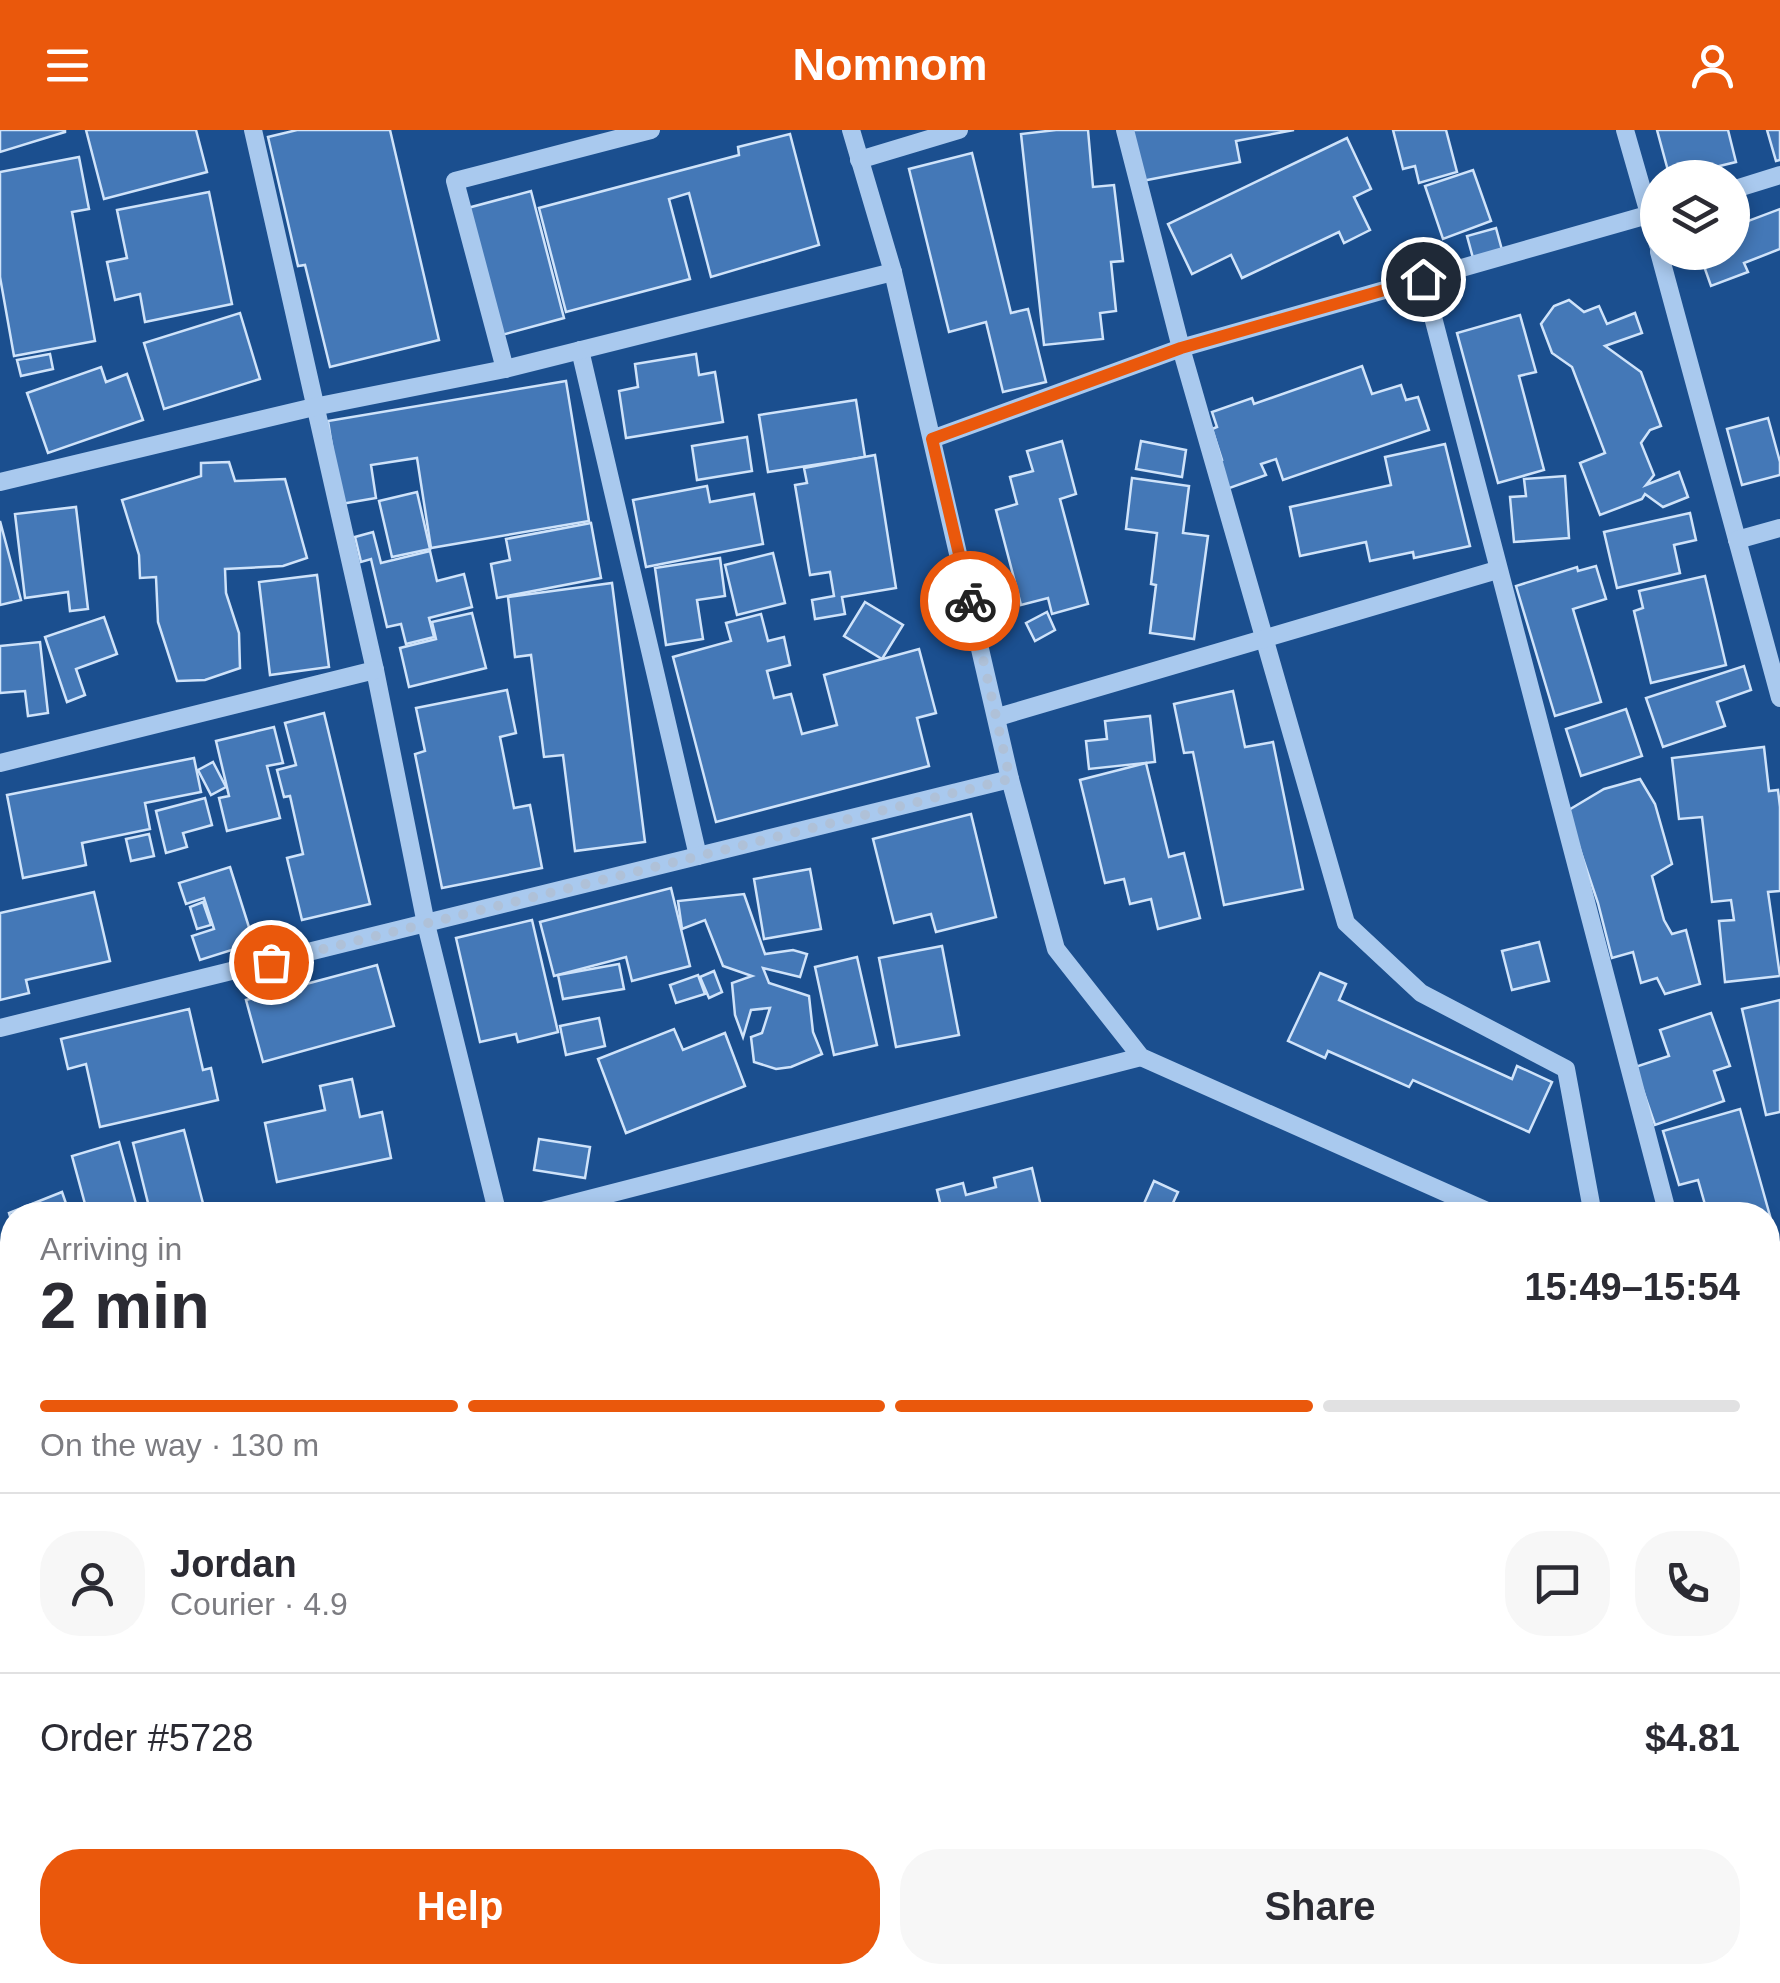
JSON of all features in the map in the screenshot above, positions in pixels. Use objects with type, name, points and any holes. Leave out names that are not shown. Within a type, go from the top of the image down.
[{"type":"street","points":[[253,130],[375,670],[426,924],[495,1202]]},
{"type":"street","points":[[505,369],[454,181],[651,130]]},
{"type":"street","points":[[851,130],[893,272],[1010,779],[1056,950],[1141,1057],[1467,1202]]},
{"type":"street","points":[[859,160],[959,130]]},
{"type":"street","points":[[1124,130],[1181,348],[1346,923],[1421,993],[1566,1069],[1591,1202]]},
{"type":"street","points":[[1625,130],[1640,174]]},
{"type":"street","points":[[1750,185],[1780,176]]},
{"type":"street","points":[[932,439],[1181,348],[1640,217]]},
{"type":"street","points":[[1664,270],[1780,698]]},
{"type":"street","points":[[0,482],[314,407],[505,369],[893,272]]},
{"type":"street","points":[[1423,279],[1665,1202]]},
{"type":"street","points":[[580,350],[698,856]]},
{"type":"street","points":[[1736,540],[1780,528]]},
{"type":"street","points":[[998,717],[1497,570]]},
{"type":"street","points":[[0,763],[375,670]]},
{"type":"street","points":[[0,1028],[1010,779]]},
{"type":"street","points":[[578,1202],[1141,1057]]},
{"type":"building","points":[[0,130],[65,130],[65,132],[0,152]]},
{"type":"building","points":[[86,130],[196,130],[207,172],[104,199]]},
{"type":"building","points":[[297,130],[390,130],[439,340],[330,367],[305,265],[298,266],[268,137]]},
{"type":"building","points":[[1088,130],[1093,187],[1114,185],[1123,261],[1111,262],[1116,311],[1100,313],[1103,339],[1044,345],[1021,134]]},
{"type":"building","points":[[1132,130],[1294,130],[1236,141],[1240,162],[1142,181]]},
{"type":"building","points":[[1393,130],[1446,130],[1457,172],[1419,183],[1415,166],[1403,169]]},
{"type":"building","points":[[1657,130],[1728,130],[1736,160],[1665,160]]},
{"type":"building","points":[[1767,130],[1780,130],[1780,160],[1776,161]]},
{"type":"building","points":[[790,134],[819,245],[711,277],[689,193],[669,199],[690,279],[566,312],[539,208],[739,155],[738,147]]},
{"type":"building","points":[[1347,138],[1371,189],[1354,197],[1370,230],[1344,243],[1339,232],[1242,278],[1231,255],[1192,274],[1168,224]]},
{"type":"building","points":[[972,153],[1011,313],[1028,309],[1046,382],[1003,392],[986,322],[949,332],[909,169]]},
{"type":"building","points":[[79,157],[89,209],[72,212],[95,341],[14,356],[0,277],[0,172]]},
{"type":"building","points":[[1473,170],[1491,221],[1443,239],[1425,186]]},
{"type":"building","points":[[531,191],[564,318],[498,336],[464,209]]},
{"type":"building","points":[[209,192],[232,304],[145,322],[140,294],[115,300],[107,262],[127,258],[117,210]]},
{"type":"building","points":[[1780,209],[1780,249],[1750,261],[1750,220]]},
{"type":"building","points":[[1496,228],[1502,250],[1473,258],[1467,236]]},
{"type":"building","points":[[1705,270],[1748,272],[1711,286]]},
{"type":"building","points":[[1569,300],[1584,312],[1599,306],[1607,324],[1635,313],[1642,333],[1605,346],[1641,372],[1661,426],[1650,430],[1641,443],[1654,475],[1646,485],[1679,472],[1688,497],[1663,507],[1645,494],[1642,499],[1600,515],[1580,463],[1605,453],[1572,367],[1552,353],[1541,324],[1554,306]]},
{"type":"building","points":[[240,313],[260,379],[164,409],[144,343]]},
{"type":"building","points":[[1520,315],[1536,372],[1519,376],[1544,470],[1498,483],[1457,333]]},
{"type":"building","points":[[50,354],[53,369],[21,376],[17,360]]},
{"type":"building","points":[[696,354],[699,375],[715,372],[723,422],[626,438],[619,391],[638,387],[635,364]]},
{"type":"building","points":[[1362,366],[1372,394],[1401,385],[1406,400],[1418,397],[1429,430],[1283,480],[1276,459],[1261,464],[1266,475],[1224,490],[1215,462],[1222,460],[1212,429],[1217,427],[1212,412],[1252,398],[1254,404]]},
{"type":"building","points":[[101,367],[106,382],[127,374],[143,420],[48,453],[27,393]]},
{"type":"building","points":[[566,381],[589,521],[431,548],[417,458],[371,465],[376,498],[341,504],[328,421]]},
{"type":"building","points":[[856,400],[865,457],[768,472],[759,415]]},
{"type":"building","points":[[1768,418],[1780,475],[1742,485],[1727,429]]},
{"type":"building","points":[[747,437],[752,471],[697,480],[692,446]]},
{"type":"building","points":[[1062,441],[1076,494],[1060,499],[1088,604],[1052,614],[1048,598],[1021,605],[996,510],[1017,504],[1010,477],[1033,471],[1027,451]]},
{"type":"building","points":[[1141,441],[1186,450],[1182,477],[1136,469]]},
{"type":"building","points":[[1445,444],[1470,546],[1414,558],[1413,552],[1370,561],[1366,542],[1300,556],[1290,507],[1391,485],[1385,457]]},
{"type":"building","points":[[875,455],[896,588],[842,597],[845,614],[815,619],[812,600],[834,596],[830,572],[810,575],[795,485],[807,483],[804,468]]},
{"type":"building","points":[[229,462],[235,481],[285,479],[307,558],[283,566],[225,569],[226,593],[239,633],[240,668],[205,680],[177,681],[158,622],[156,577],[140,578],[139,555],[122,500],[201,476],[201,463]]},
{"type":"building","points":[[1565,476],[1569,538],[1514,542],[1510,497],[1526,496],[1524,479]]},
{"type":"building","points":[[1132,478],[1189,486],[1183,533],[1208,536],[1194,639],[1150,633],[1157,533],[1126,529]]},
{"type":"building","points":[[707,486],[710,502],[754,494],[763,544],[646,567],[633,500]]},
{"type":"building","points":[[417,492],[430,549],[392,557],[379,501]]},
{"type":"building","points":[[76,507],[88,609],[70,611],[68,592],[25,598],[15,514]]},
{"type":"building","points":[[1690,513],[1696,540],[1674,545],[1680,573],[1617,588],[1604,532]]},
{"type":"building","points":[[0,521],[21,600],[0,605]]},
{"type":"building","points":[[591,523],[601,578],[497,598],[491,564],[510,560],[506,539]]},
{"type":"building","points":[[373,532],[381,563],[430,551],[437,581],[464,574],[472,607],[429,618],[434,637],[406,644],[401,624],[387,627],[371,559],[361,562],[355,537]]},
{"type":"building","points":[[773,553],[785,603],[737,615],[725,565]]},
{"type":"building","points":[[720,558],[725,596],[697,600],[703,639],[666,645],[655,568]]},
{"type":"building","points":[[1596,566],[1606,599],[1573,609],[1601,702],[1555,716],[1516,586],[1577,567],[1578,571]]},
{"type":"building","points":[[317,575],[329,667],[270,675],[259,582]]},
{"type":"building","points":[[1705,576],[1726,665],[1651,683],[1634,611],[1643,608],[1639,591]]},
{"type":"building","points":[[612,583],[645,842],[575,851],[563,755],[544,757],[531,655],[515,657],[508,597]]},
{"type":"building","points":[[865,602],[903,625],[882,659],[844,636]]},
{"type":"building","points":[[1047,612],[1055,630],[1035,641],[1026,623]]},
{"type":"building","points":[[472,613],[486,668],[409,687],[400,648],[436,639],[432,622]]},
{"type":"building","points":[[761,614],[768,641],[784,637],[790,665],[767,671],[774,698],[791,694],[802,734],[837,725],[824,675],[919,649],[936,713],[917,718],[929,766],[716,822],[673,657],[731,641],[726,623]]},
{"type":"building","points":[[104,617],[117,654],[76,669],[85,695],[67,702],[45,637]]},
{"type":"building","points":[[40,642],[48,713],[28,716],[25,691],[0,693],[0,646]]},
{"type":"building","points":[[1744,666],[1751,690],[1717,702],[1725,726],[1663,747],[1646,698]]},
{"type":"building","points":[[507,690],[516,733],[500,737],[514,808],[530,805],[542,868],[442,888],[415,754],[425,751],[416,708]]},
{"type":"building","points":[[1233,691],[1245,747],[1273,742],[1303,889],[1224,905],[1193,752],[1184,753],[1174,704]]},
{"type":"building","points":[[1626,709],[1642,756],[1581,776],[1566,729]]},
{"type":"building","points":[[324,713],[370,904],[302,920],[287,858],[303,854],[290,796],[284,797],[277,770],[296,765],[285,723]]},
{"type":"building","points":[[1150,716],[1155,762],[1089,769],[1086,741],[1107,739],[1105,721]]},
{"type":"building","points":[[274,727],[283,763],[267,766],[280,818],[227,831],[219,798],[229,796],[216,741]]},
{"type":"building","points":[[1764,747],[1769,791],[1778,790],[1780,807],[1780,891],[1768,892],[1780,976],[1725,982],[1719,921],[1734,920],[1731,900],[1712,902],[1702,817],[1679,819],[1672,758]]},
{"type":"building","points":[[194,758],[201,792],[145,803],[150,829],[82,843],[86,865],[23,878],[7,795]]},
{"type":"building","points":[[213,762],[226,787],[211,795],[198,770]]},
{"type":"building","points":[[1146,763],[1169,857],[1184,853],[1200,918],[1158,929],[1151,899],[1130,904],[1124,879],[1105,883],[1080,780]]},
{"type":"building","points":[[1640,779],[1655,804],[1672,864],[1652,876],[1664,920],[1672,934],[1686,930],[1700,984],[1665,994],[1657,978],[1641,983],[1633,952],[1612,958],[1567,811],[1604,789]]},
{"type":"building","points":[[205,798],[212,825],[183,833],[187,847],[166,853],[156,811]]},
{"type":"building","points":[[971,814],[996,917],[936,932],[931,914],[894,923],[873,839]]},
{"type":"building","points":[[149,834],[154,856],[131,861],[126,839]]},
{"type":"building","points":[[230,867],[254,943],[200,960],[192,936],[214,929],[204,898],[186,904],[179,883]]},
{"type":"building","points":[[810,869],[821,929],[764,939],[754,879]]},
{"type":"building","points":[[671,888],[690,966],[632,981],[626,957],[554,976],[540,922]]},
{"type":"building","points":[[94,892],[110,961],[26,980],[29,993],[0,1000],[0,913]]},
{"type":"building","points":[[744,894],[765,954],[793,950],[807,954],[800,977],[763,968],[769,983],[809,996],[813,1032],[822,1054],[791,1067],[776,1069],[754,1062],[751,1037],[762,1033],[770,1008],[751,1010],[743,1037],[735,1015],[732,983],[752,976],[723,966],[705,920],[682,929],[678,901]]},
{"type":"building","points":[[203,902],[211,925],[197,929],[190,907]]},
{"type":"building","points":[[532,920],[558,1032],[518,1042],[516,1034],[480,1042],[456,938]]},
{"type":"building","points":[[1539,942],[1549,981],[1512,990],[1502,951]]},
{"type":"building","points":[[942,946],[959,1035],[896,1047],[879,958]]},
{"type":"building","points":[[857,957],[877,1045],[834,1055],[815,967]]},
{"type":"building","points":[[619,964],[624,989],[563,999],[558,975]]},
{"type":"building","points":[[377,965],[394,1026],[263,1062],[246,1000]]},
{"type":"building","points":[[714,971],[722,992],[709,998],[700,977]]},
{"type":"building","points":[[1320,973],[1346,984],[1339,1000],[1512,1079],[1517,1066],[1552,1082],[1529,1132],[1413,1080],[1409,1087],[1328,1051],[1325,1058],[1288,1041]]},
{"type":"building","points":[[698,975],[705,994],[676,1003],[670,985]]},
{"type":"building","points":[[1780,1000],[1780,1112],[1766,1115],[1742,1009]]},
{"type":"building","points":[[189,1009],[203,1070],[211,1068],[218,1100],[100,1127],[86,1064],[68,1069],[61,1039]]},
{"type":"building","points":[[1711,1013],[1730,1066],[1714,1071],[1724,1101],[1655,1125],[1635,1067],[1669,1056],[1660,1030]]},
{"type":"building","points":[[599,1018],[605,1046],[566,1055],[560,1026]]},
{"type":"building","points":[[674,1029],[683,1050],[725,1033],[745,1086],[626,1133],[598,1059]]},
{"type":"building","points":[[352,1079],[360,1117],[382,1112],[391,1158],[277,1182],[265,1123],[325,1110],[320,1086]]},
{"type":"building","points":[[1740,1109],[1766,1202],[1704,1202],[1698,1180],[1679,1185],[1663,1131]]},
{"type":"building","points":[[184,1130],[203,1202],[148,1202],[133,1143]]},
{"type":"building","points":[[539,1139],[590,1147],[585,1178],[534,1170]]},
{"type":"building","points":[[119,1142],[135,1202],[84,1202],[72,1156]]},
{"type":"building","points":[[1032,1168],[1040,1202],[940,1202],[937,1190],[963,1183],[966,1195],[996,1187],[994,1178]]},
{"type":"building","points":[[1154,1181],[1178,1192],[1173,1202],[1145,1202]]},
{"type":"building","points":[[62,1192],[65,1202],[37,1202]]},
{"type":"way so far","points":[[271,962],[1010,779],[970,601]]},
{"type":"route","points":[[970,601],[932,439],[1181,348],[1423,279]]}]
